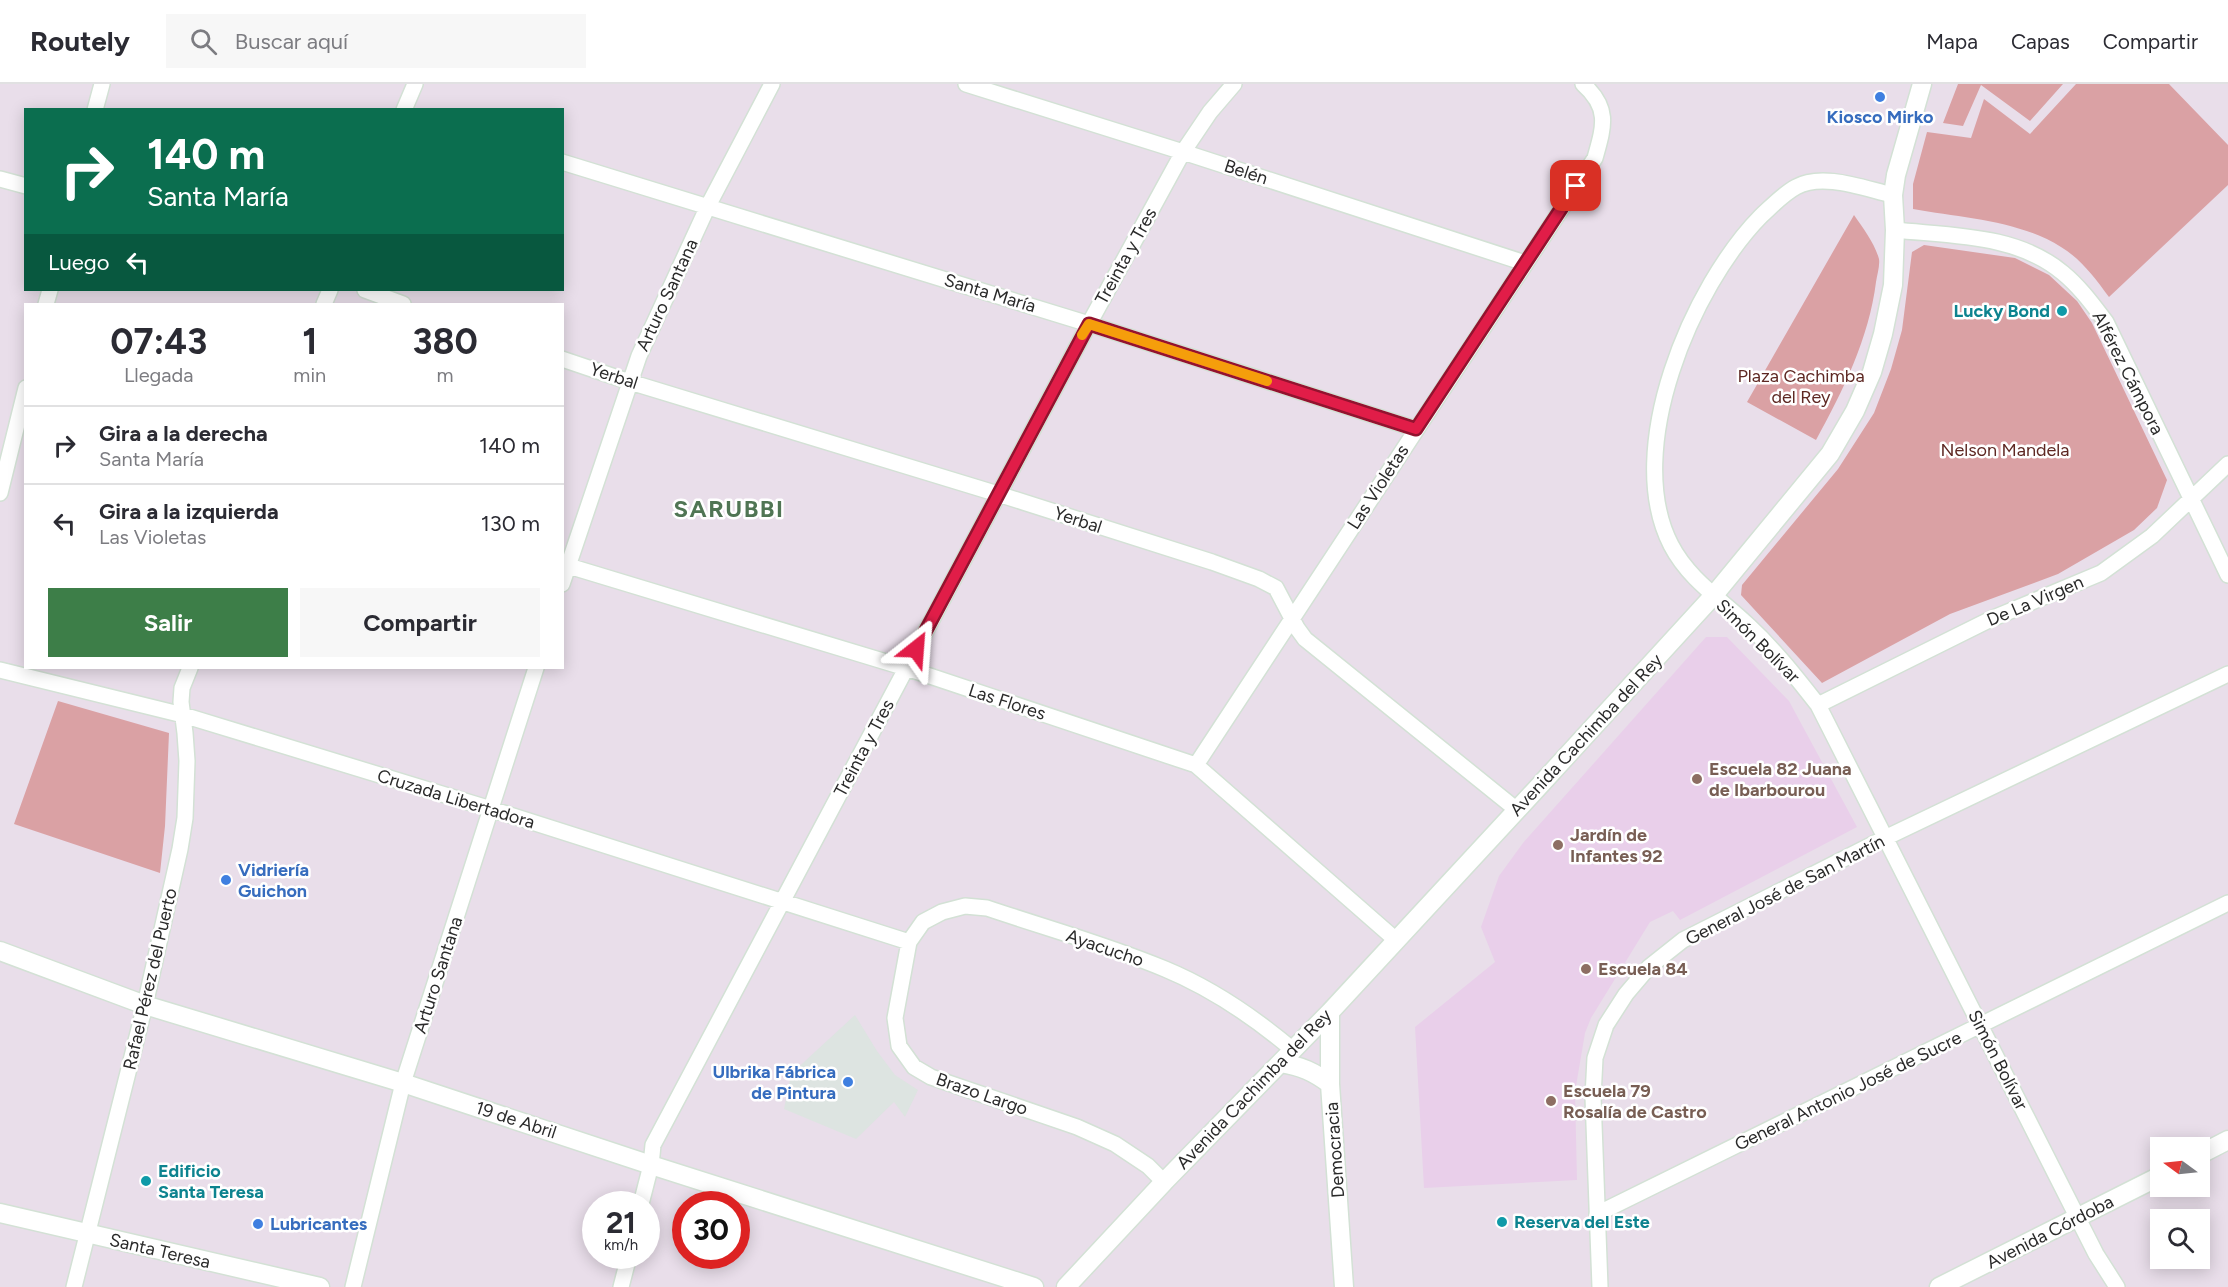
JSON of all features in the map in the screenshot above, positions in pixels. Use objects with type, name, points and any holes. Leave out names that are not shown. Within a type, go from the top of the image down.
[{"type":"street","points":[[96,108],[102,84]]},
{"type":"street","points":[[405,108],[415,84]]},
{"type":"street","name":"Arturo Santana","points":[[565,565],[639,356],[708,207],[772,84]]},
{"type":"street","name":"Belén","points":[[966,84],[1525,263]]},
{"type":"street","name":"Treinta y Tres","points":[[645,1191],[653,1144],[998,494],[1183,152],[1210,112],[1234,84]]},
{"type":"street","name":"Las Violetas","points":[[1196,765],[1291,617],[1595,158],[1604,130],[1602,107],[1596,96],[1583,84]]},
{"type":"street","name":"Avenida Cachimba del Rey","points":[[1066,1287],[1164,1182],[1330,1012],[1517,810],[1713,595],[1830,453],[1855,411],[1872,372],[1883,334],[1893,285],[1895,230],[1893,195],[1899,163],[1922,84]]},
{"type":"street","name":"Santa María","points":[[564,163],[1089,324],[1416,429]]},
{"type":"street","points":[[0,179],[24,185]]},
{"type":"street","name":"Simón Bolívar","points":[[1893,195],[1827,180],[1797,186],[1778,200],[1732,249],[1696,310],[1680,348],[1663,404],[1655,443],[1655,485],[1660,516],[1671,545],[1690,575],[1750,627],[1785,662],[1818,705],[2096,1254],[2117,1287]]},
{"type":"street","name":"Alférez Cámpora","points":[[1895,230],[1965,236],[2009,245],[2037,256],[2062,272],[2083,292],[2106,322],[2228,575]]},
{"type":"street","points":[[368,291],[400,303]]},
{"type":"street","name":"Yerbal","points":[[564,360],[630,382],[998,494],[1259,579],[1276,588],[1305,639],[1517,810]]},
{"type":"street","points":[[0,493],[24,396]]},
{"type":"street","name":"De La Virgen","points":[[1818,705],[1991,619],[2101,573],[2152,536],[2228,464]]},
{"type":"street","name":"Las Flores","points":[[565,565],[906,668],[1196,765],[1396,940]]},
{"type":"street","name":"Rafael Pérez del Puerto","points":[[74,1287],[145,1005],[180,849],[187,761],[181,702],[182,688],[190,669]]},
{"type":"street","name":"Arturo Santana","points":[[353,1287],[403,1083],[536,669]]},
{"type":"street","name":"Cruzada Libertadora","points":[[0,670],[183,716],[491,809],[909,942]]},
{"type":"street","name":"General José de San Martín","points":[[1600,1287],[1593,1097],[1595,1058],[1606,1025],[1626,994],[1649,967],[1683,940],[1885,838],[2228,674]]},
{"type":"street","name":"General Antonio José de Sucre","points":[[1597,1214],[2228,903]]},
{"type":"street","name":"Ayacucho","points":[[909,942],[923,922],[942,912],[965,906],[987,908],[1166,969],[1209,990],[1273,1034],[1287,1057]]},
{"type":"street","name":"Brazo Largo","points":[[909,942],[895,1018],[899,1046],[914,1067],[931,1077],[1077,1127],[1115,1144],[1148,1166],[1164,1182]]},
{"type":"street","name":"19 de Abril","points":[[0,951],[145,1005],[403,1083],[1034,1287]]},
{"type":"street","name":"Democracia","points":[[1330,1012],[1330,1084],[1344,1287]]},
{"type":"street","points":[[1287,1057],[1330,1084]]},
{"type":"street","points":[[2210,1149],[2228,1140]]},
{"type":"street","name":"Avenida Córdoba","points":[[1939,1287],[2150,1181]]},
{"type":"street","name":"Santa Teresa","points":[[0,1213],[320,1287]]},
{"type":"street","points":[[621,1287],[626,1269]]},
{"type":"shaded area","points":[[1706,637],[1727,637],[1789,701],[1857,827],[1680,920],[1673,911],[1650,922],[1591,1018],[1585,1033],[1575,1092],[1577,1180],[1424,1188],[1415,1027],[1495,962],[1481,927],[1499,876],[1523,843]]},
{"type":"shaded area","name":"Ulbrika Fábrica de Pintura","points":[[855,1015],[895,1075],[918,1090],[905,1117],[894,1102],[856,1139],[784,1109],[791,1074]]},
{"type":"green space","points":[[1958,84],[2063,84],[2030,121],[1981,85],[1963,126],[1943,123]]},
{"type":"green space","points":[[2076,84],[2169,84],[2228,145],[2228,185],[2109,297],[2075,257],[2044,238],[2008,225],[1913,209],[1913,184],[1927,132],[1971,138],[1984,99],[2030,134]]},
{"type":"green space","name":"Plaza Cachimba del Rey","points":[[1854,215],[1875,248],[1879,259],[1873,303],[1854,364],[1816,440],[1747,402]]},
{"type":"green space","name":"Nelson Mandela","points":[[1924,245],[2015,258],[2049,275],[2077,301],[2092,323],[2167,480],[2157,508],[2134,530],[2058,574],[1950,614],[1822,683],[1741,595],[1742,585],[1838,469],[1874,413],[1891,369],[1902,330],[1912,252]]},
{"type":"green space","points":[[58,701],[169,733],[165,826],[160,873],[14,824]]},
{"type":"slow traffic","points":[[1082,335],[1089,324],[1267,381]]},
{"type":"place","name":"Kiosco Mirko","points":[[1880,97]]},
{"type":"place","name":"Lucky Bond","points":[[2062,311]]},
{"type":"place","name":"Escuela 82 Juana de Ibarbourou","points":[[1697,779]]},
{"type":"place","name":"Jardín de Infantes 92","points":[[1558,845]]},
{"type":"place","name":"Vidriería Guichon","points":[[226,880]]},
{"type":"place","name":"Escuela 84","points":[[1586,969]]},
{"type":"place","name":"Ulbrika Fábrica de Pintura","points":[[848,1082]]},
{"type":"place","name":"Escuela 79 Rosalía de Castro","points":[[1551,1101]]},
{"type":"place","name":"Edificio Santa Teresa","points":[[146,1181]]},
{"type":"place","name":"Reserva del Este","points":[[1502,1222]]},
{"type":"place","name":"Lubricantes","points":[[258,1224]]},
{"type":"district","name":"SARUBBI","points":[[729,509]]},
{"type":"route","points":[[916,649],[1089,324],[1416,429],[1576,186]]}]
